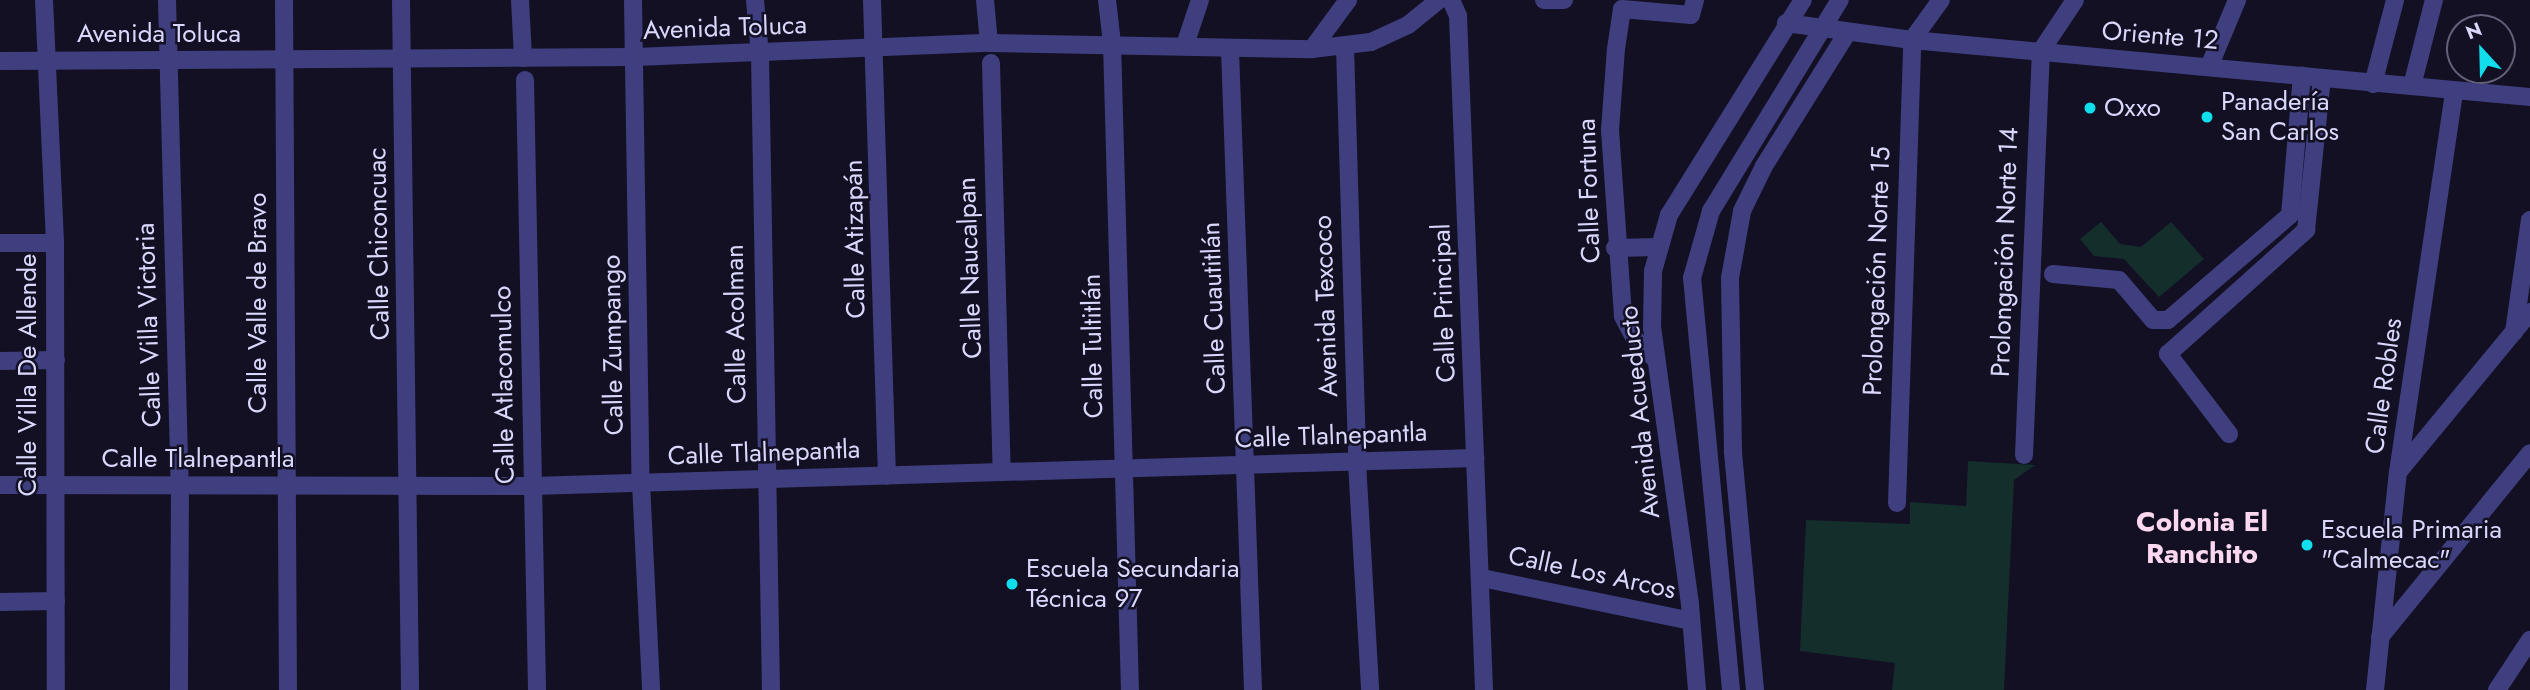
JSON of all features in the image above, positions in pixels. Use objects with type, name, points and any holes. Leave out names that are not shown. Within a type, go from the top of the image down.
[{"type":"street","name":"Calle Villa De Allende","points":[[44,0],[55,243],[57,690]]},
{"type":"street","name":"Calle Villa Victoria","points":[[167,0],[180,486],[179,690]]},
{"type":"street","name":"Calle Valle de Bravo","points":[[284,0],[288,690]]},
{"type":"street","name":"Calle Chiconcuac","points":[[401,0],[411,486],[410,690]]},
{"type":"street","points":[[520,0],[523,58]]},
{"type":"street","name":"Calle Zumpango","points":[[633,0],[641,483],[651,690]]},
{"type":"street","name":"Calle Acolman","points":[[755,0],[760,55],[764,479],[771,690]]},
{"type":"street","name":"Calle Atizapán","points":[[872,0],[876,48],[887,476]]},
{"type":"street","points":[[985,0],[989,43]]},
{"type":"street","name":"Calle Tultitlán","points":[[1107,0],[1112,43],[1130,690]]},
{"type":"street","points":[[1185,45],[1199,0]]},
{"type":"street","points":[[1312,49],[1348,0]]},
{"type":"street","name":"Avenida Toluca","points":[[0,61],[760,55],[989,43],[1185,45],[1230,50],[1312,49],[1371,42],[1408,24],[1438,0]]},
{"type":"street","name":"Calle Principal","points":[[1451,0],[1458,16],[1482,578],[1484,690]]},
{"type":"street","points":[[1544,0],[1563,1]]},
{"type":"street","name":"Avenida Acueducto","points":[[1697,690],[1691,621],[1656,359],[1653,271],[1669,215],[1786,23],[1803,0]]},
{"type":"street","points":[[1731,690],[1692,278],[1711,211],[1818,30],[1840,0]]},
{"type":"street","points":[[1912,40],[1941,0]]},
{"type":"street","points":[[2041,51],[2075,0]]},
{"type":"street","points":[[2209,67],[2236,0]]},
{"type":"street","points":[[2374,84],[2395,0]]},
{"type":"street","points":[[2412,86],[2434,0]]},
{"type":"street","name":"Calle Fortuna","points":[[1656,359],[1635,339],[1623,316],[1615,248],[1610,130],[1622,9],[1693,8]]},
{"type":"street","name":"Oriente 12","points":[[1786,23],[1818,30],[1912,40],[2530,97]]},
{"type":"street","points":[[1755,690],[1733,451],[1730,278],[1742,211],[1764,166],[1847,33]]},
{"type":"street","name":"Prolongación Norte 15","points":[[1897,503],[1912,40]]},
{"type":"street","name":"Avenida Texcoco","points":[[1345,47],[1357,461],[1370,690]]},
{"type":"street","name":"Calle Cuautitlán","points":[[1230,50],[1253,690]]},
{"type":"street","name":"Prolongación Norte 14","points":[[2024,455],[2041,51]]},
{"type":"street","name":"Calle Naucalpan","points":[[990,63],[1002,472]]},
{"type":"street","points":[[2053,274],[2119,280],[2153,320],[2168,320],[2290,215],[2302,76]]},
{"type":"street","points":[[2228,434],[2169,359],[2169,350],[2306,230],[2322,78]]},
{"type":"street","name":"Calle Atlacomulco","points":[[525,80],[537,690]]},
{"type":"street","name":"Calle Robles","points":[[2375,690],[2398,472],[2454,91]]},
{"type":"street","points":[[2514,332],[2530,220]]},
{"type":"street","points":[[0,243],[55,243]]},
{"type":"street","points":[[1615,248],[1660,247]]},
{"type":"street","points":[[2398,472],[2530,312]]},
{"type":"street","points":[[2168,320],[2183,337]]},
{"type":"street","points":[[0,361],[56,360]]},
{"type":"street","points":[[2380,637],[2530,453]]},
{"type":"street","name":"Calle Tlalnepantla","points":[[0,485],[532,486],[1476,458]]},
{"type":"street","name":"Calle Los Arcos","points":[[1482,578],[1691,621]]},
{"type":"street","points":[[0,602],[56,601]]},
{"type":"street","points":[[2497,690],[2530,640]]},
{"type":"green space","points":[[2101,222],[2120,244],[2141,247],[2171,222],[2204,259],[2159,297],[2124,259],[2094,256],[2080,239]]},
{"type":"green space","points":[[1968,461],[2035,465],[2014,480],[2004,690],[1892,690],[1895,663],[1800,651],[1806,520],[1910,524],[1910,502],[1966,506]]},
{"type":"place","name":"Oxxo","points":[[2090,108]]},
{"type":"place","name":"Panadería San Carlos","points":[[2207,117]]},
{"type":"place","name":"Escuela Primaria \"Calmecac\"","points":[[2307,545]]},
{"type":"place","name":"Escuela Secundaria Técnica 97","points":[[1012,584]]},
{"type":"district","name":"Colonia El Ranchito","points":[[2202,538]]}]
